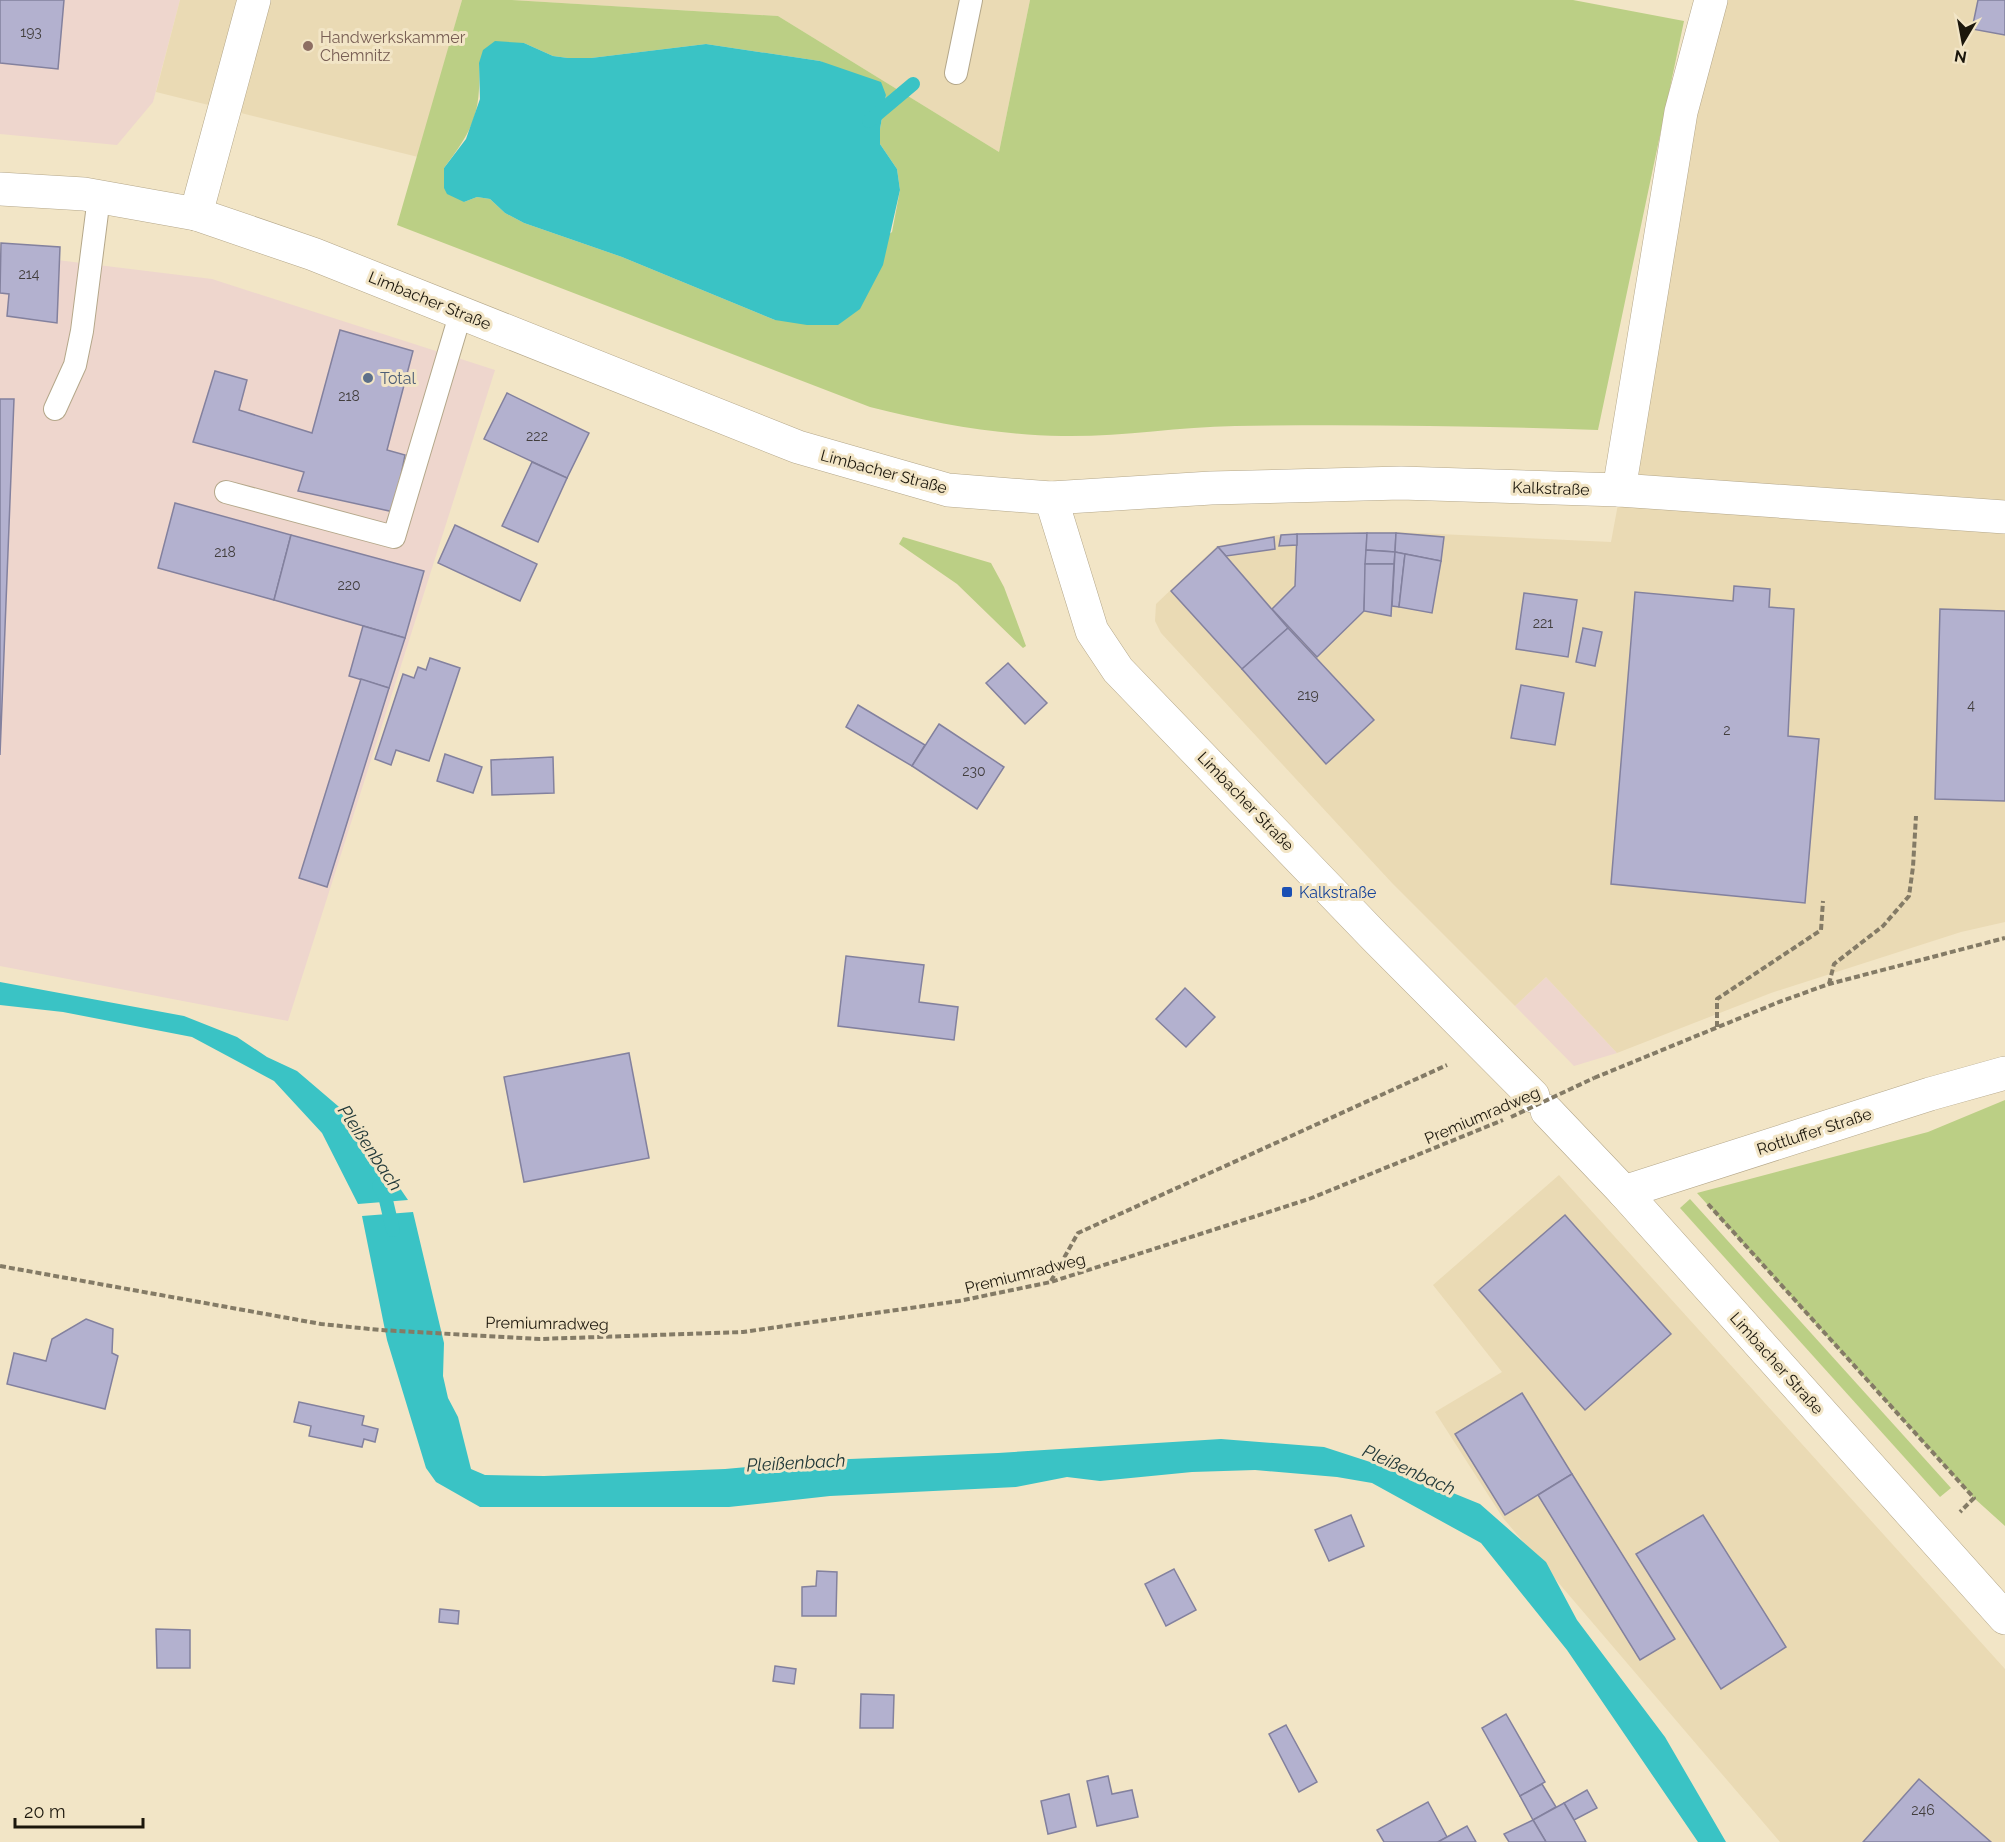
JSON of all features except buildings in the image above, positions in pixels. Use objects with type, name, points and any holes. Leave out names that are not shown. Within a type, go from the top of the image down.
[{"type":"street","points":[[196,214],[254,0]]},
{"type":"street","points":[[1619,490],[1681,112],[1711,0]]},
{"type":"street","name":"Limbacher Straße","points":[[0,189],[99,197],[196,214],[313,254],[798,447],[948,490],[1051,498],[1092,631],[1118,670],[1375,937],[1485,1047],[1531,1108],[1624,1192],[2003,1614]]},
{"type":"street","name":"Kalkstraße","points":[[1051,498],[1211,488],[1401,483],[1619,490],[2005,518]]},
{"type":"street","name":"Rottluffer Straße","points":[[1624,1192],[1930,1094],[2005,1073]]},
{"type":"lane","points":[[956,73],[971,0]]},
{"type":"lane","points":[[55,410],[75,365],[82,330],[99,197]]},
{"type":"lane","points":[[226,492],[394,537],[461,312]]},
{"type":"path","points":[[1829,984],[1834,964],[1883,926],[1909,896],[1916,816]]},
{"type":"path","points":[[1718,1027],[1717,999],[1821,930],[1823,901]]},
{"type":"path","name":"Premiumradweg","points":[[0,1266],[321,1324],[380,1330],[540,1339],[743,1332],[959,1301],[1051,1282],[1309,1199],[1531,1108],[1594,1078],[1829,984],[2005,938]]},
{"type":"path","points":[[1051,1282],[1078,1233],[1485,1047]]},
{"type":"path","points":[[1705,1201],[1974,1498],[1934,1538]]},
{"type":"shaded area","points":[[0,0],[180,0],[153,102],[117,145],[0,134]]},
{"type":"shaded area","name":"Handwerkskammer Chemnitz","points":[[180,0],[462,0],[418,157],[156,92]]},
{"type":"shaded area","points":[[512,0],[1030,0],[999,152],[778,16]]},
{"type":"shaded area","points":[[1711,0],[2005,0],[2005,922],[1961,932],[1771,993],[1617,1053],[1546,977],[1515,1006],[1392,883],[1161,633],[1155,621],[1156,604],[1217,546],[1277,535],[1396,532],[1611,542]]},
{"type":"shaded area","points":[[0,253],[212,279],[495,370],[288,1021],[0,966]]},
{"type":"shaded area","points":[[1546,977],[1617,1053],[1574,1066],[1515,1006]]},
{"type":"shaded area","points":[[1559,1175],[2005,1669],[2005,1842],[1780,1842],[1503,1518],[1435,1412],[1502,1372],[1433,1285]]},
{"type":"green space","points":[[462,0],[512,0],[778,16],[999,152],[1030,0],[1573,0],[1684,21],[1598,430],[1280,425],[1062,436],[965,427],[870,407],[397,225]],"holes":[[[524,43],[553,56],[591,58],[706,44],[820,61],[886,95],[880,129],[880,144],[897,169],[900,190],[892,232],[775,320],[622,257],[524,223],[505,213],[490,199],[477,197],[464,202],[444,168],[474,119],[479,95],[479,63]]]},
{"type":"green space","points":[[903,537],[991,563],[1004,587],[1026,646],[1023,648],[957,584],[899,544]]},
{"type":"green space","points":[[2005,1100],[2005,1526],[1974,1498],[1697,1193],[1928,1132]]},
{"type":"green space","points":[[1690,1199],[1951,1488],[1940,1497],[1680,1208]]},
{"type":"water","points":[[495,41],[524,43],[553,56],[568,58],[591,58],[706,44],[820,61],[881,82],[886,95],[880,129],[880,144],[897,169],[900,190],[883,265],[860,309],[838,325],[807,325],[775,320],[622,257],[524,223],[505,213],[490,199],[477,197],[464,202],[447,194],[444,188],[444,168],[466,139],[480,99],[479,63],[483,50]]},
{"type":"water","points":[[0,982],[184,1016],[237,1037],[267,1057],[297,1071],[352,1118],[408,1200],[358,1204],[322,1133],[274,1081],[192,1037],[63,1012],[0,1005]]},
{"type":"water","points":[[413,1212],[444,1343],[443,1376],[448,1398],[458,1417],[471,1469],[485,1475],[544,1476],[725,1469],[825,1460],[998,1453],[1221,1439],[1324,1447],[1404,1473],[1480,1504],[1546,1562],[1577,1620],[1665,1737],[1726,1842],[1698,1842],[1567,1650],[1481,1543],[1372,1483],[1337,1477],[1255,1470],[1192,1472],[1100,1481],[1067,1477],[1016,1487],[830,1496],[729,1507],[480,1507],[436,1482],[426,1468],[387,1340],[362,1216]]},
{"type":"waterway","points":[[869,121],[913,84]]},
{"type":"waterway","name":"Pleißenbach","points":[[379,1186],[385,1196],[393,1230]]},
{"type":"place","name":"Handwerkskammer Chemnitz","points":[[308,46]]},
{"type":"place","name":"Total","points":[[368,378]]},
{"type":"place","name":"Kalkstraße","points":[[1287,892]]}]
